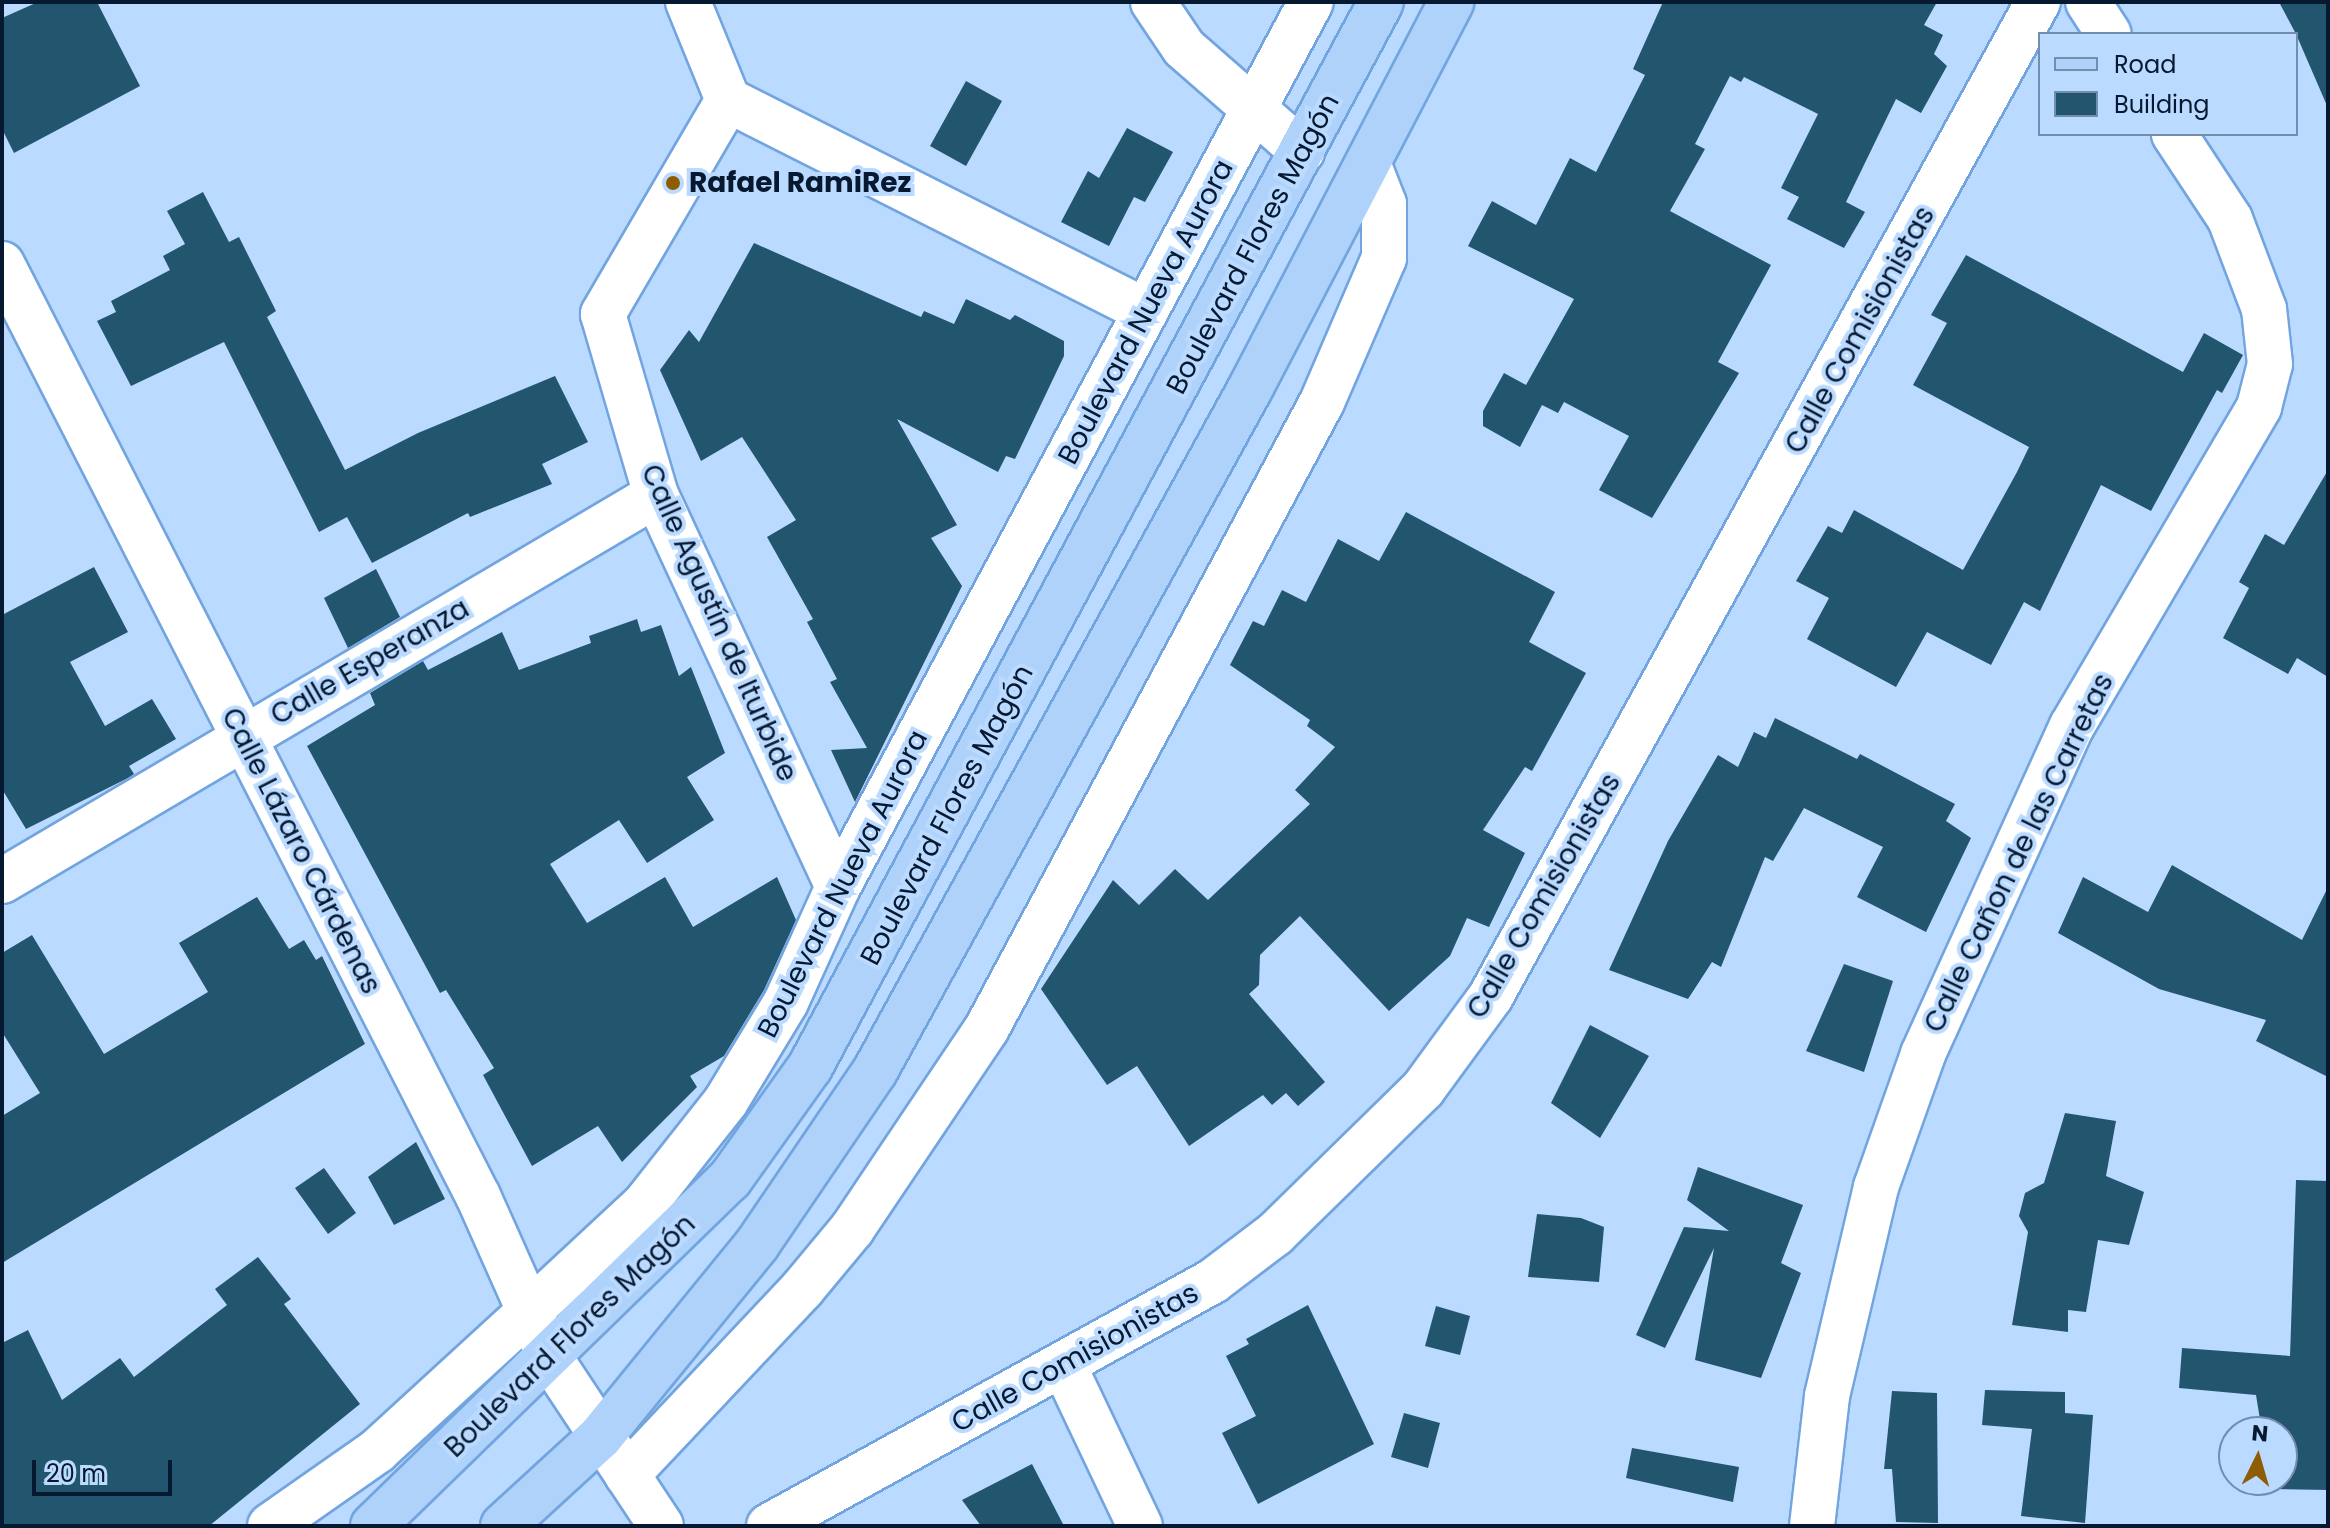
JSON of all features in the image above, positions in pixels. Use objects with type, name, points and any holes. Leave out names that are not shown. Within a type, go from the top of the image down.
[{"type":"main road","name":"Boulevard Flores Magón","points":[[373,1526],[550,1358],[730,1179],[810,1067],[1381,2]]},
{"type":"main road","name":"Boulevard Flores Magón","points":[[503,1526],[600,1437],[758,1243],[875,1071],[1251,387],[1451,2]]},
{"type":"street","points":[[688,2],[728,100],[1146,311]]},
{"type":"street","points":[[1153,2],[1184,48],[1253,113],[1302,151]]},
{"type":"street","name":"Boulevard Nueva Aurora","points":[[270,1526],[377,1451],[644,1205],[726,1101],[786,1002],[838,887],[1311,2]]},
{"type":"street","name":"Calle Comisionistas","points":[[769,1526],[1064,1366],[1213,1281],[1275,1234],[1423,1089],[1491,996],[2038,2]]},
{"type":"street","points":[[2088,2],[2108,32]]},
{"type":"street","name":"Calle Agustín de Iturbide","points":[[728,100],[603,314],[656,495],[838,887]]},
{"type":"street","name":"Calle Cañon de las Carretas","points":[[1812,1526],[1837,1352],[1876,1187],[1923,1054],[2072,726],[2259,407],[2270,364],[2264,309],[2230,219],[2175,136]]},
{"type":"street","points":[[627,1475],[803,1288],[852,1229],[987,1028],[1322,402],[1384,258],[1384,204],[1368,163]]},
{"type":"street","name":"Calle Lázaro Cárdenas","points":[[2,264],[478,1196],[550,1358],[661,1526]]},
{"type":"street","name":"Calle Esperanza","points":[[2,881],[656,495]]},
{"type":"street","points":[[1064,1366],[1140,1526]]},
{"type":"building","points":[[38,2],[97,2],[140,86],[14,153],[2,129],[2,18]]},
{"type":"building","points":[[1663,2],[1937,2],[1924,25],[1943,35],[1934,54],[1947,66],[1921,113],[1896,99],[1846,202],[1865,212],[1844,248],[1787,219],[1799,197],[1781,188],[1818,114],[1744,77],[1741,82],[1730,76],[1695,144],[1705,149],[1670,211],[1771,265],[1718,362],[1739,373],[1652,518],[1599,490],[1629,436],[1564,402],[1558,413],[1542,405],[1520,447],[1483,426],[1483,411],[1504,373],[1526,385],[1574,299],[1468,246],[1492,201],[1536,225],[1570,158],[1596,172],[1645,75],[1633,69]]},
{"type":"building","points":[[2279,2],[2328,2],[2328,108],[2298,39],[2298,32],[2295,32]]},
{"type":"building","points":[[966,81],[1002,101],[966,166],[930,146]]},
{"type":"building","points":[[1127,128],[1173,152],[1145,202],[1134,197],[1109,246],[1061,222],[1088,171],[1099,178]]},
{"type":"building","points":[[203,192],[229,242],[239,237],[276,311],[267,317],[345,470],[418,433],[555,376],[588,442],[542,464],[552,484],[470,517],[468,513],[372,563],[347,517],[319,532],[224,342],[131,386],[97,321],[116,312],[111,301],[170,270],[163,256],[185,244],[167,211]]},
{"type":"building","points":[[754,243],[921,317],[924,311],[954,324],[966,299],[1010,320],[1015,315],[1064,341],[1064,356],[1015,459],[1006,456],[998,472],[897,419],[957,525],[931,538],[962,586],[855,802],[831,750],[867,748],[830,682],[837,679],[807,622],[813,619],[767,537],[796,520],[742,437],[701,461],[660,370],[689,330],[699,342]]},
{"type":"building","points":[[1966,255],[2183,372],[2204,333],[2243,355],[2222,393],[2217,390],[2151,511],[2101,485],[2040,611],[2024,602],[1991,665],[1927,632],[1896,687],[1807,639],[1829,598],[1796,581],[1828,526],[1842,533],[1854,510],[1963,570],[2017,472],[2029,447],[1913,385],[1947,323],[1931,315]]},
{"type":"building","points":[[2328,470],[2328,677],[2297,658],[2288,674],[2223,638],[2249,588],[2239,582],[2265,534],[2284,545]]},
{"type":"building","points":[[1406,512],[1555,592],[1529,642],[1586,673],[1532,771],[1525,767],[1483,830],[1525,853],[1489,927],[1467,918],[1450,956],[1389,1011],[1300,916],[1260,955],[1259,985],[1249,994],[1325,1082],[1298,1106],[1286,1093],[1272,1105],[1263,1095],[1189,1146],[1137,1066],[1107,1085],[1041,989],[1113,880],[1139,905],[1175,869],[1208,900],[1310,804],[1295,790],[1335,747],[1307,726],[1310,720],[1230,665],[1253,621],[1264,626],[1282,590],[1306,602],[1338,539],[1379,561]]},
{"type":"building","points":[[94,567],[128,632],[70,662],[105,726],[152,699],[176,739],[129,766],[134,774],[128,778],[26,829],[2,789],[2,615]]},
{"type":"building","points":[[376,569],[400,617],[348,648],[324,598]]},
{"type":"building","points":[[637,619],[641,632],[661,625],[679,676],[691,667],[725,753],[687,777],[714,820],[647,863],[619,820],[550,864],[587,923],[665,877],[693,927],[777,877],[796,920],[764,990],[724,1056],[690,1076],[697,1087],[622,1162],[598,1126],[532,1166],[483,1075],[494,1068],[446,990],[440,993],[307,746],[375,705],[370,693],[423,661],[428,670],[502,632],[519,670],[591,643],[589,636]]},
{"type":"building","points":[[1775,718],[1857,759],[1860,754],[1955,804],[1946,821],[1971,838],[1926,932],[1857,897],[1883,847],[1804,808],[1773,861],[1765,857],[1721,967],[1712,962],[1688,999],[1609,970],[1668,841],[1718,755],[1738,767],[1754,732],[1766,738]]},
{"type":"building","points":[[2172,865],[2302,940],[2328,887],[2328,1077],[2256,1041],[2266,1020],[2159,989],[2058,933],[2083,877],[2148,912]]},
{"type":"building","points":[[257,897],[289,949],[304,940],[316,960],[322,956],[365,1044],[2,1263],[2,1116],[40,1093],[2,1032],[2,953],[32,935],[104,1054],[208,992],[179,943]]},
{"type":"building","points":[[1844,964],[1893,981],[1864,1072],[1806,1051]]},
{"type":"building","points":[[1590,1025],[1649,1056],[1600,1138],[1551,1103]]},
{"type":"building","points":[[2065,1113],[2116,1121],[2106,1176],[2144,1192],[2129,1245],[2098,1240],[2086,1312],[2068,1310],[2068,1332],[2012,1325],[2028,1232],[2019,1216],[2025,1193],[2044,1183]]},
{"type":"building","points":[[416,1142],[445,1199],[394,1225],[368,1177]]},
{"type":"building","points":[[1698,1167],[1803,1205],[1781,1263],[1801,1273],[1761,1378],[1695,1360],[1714,1248],[1665,1348],[1636,1335],[1684,1227],[1729,1231],[1687,1200]]},
{"type":"building","points":[[324,1168],[356,1213],[328,1234],[295,1188]]},
{"type":"building","points":[[2296,1180],[2328,1181],[2328,1490],[2298,1489],[2298,1416],[2259,1416],[2256,1395],[2179,1388],[2182,1348],[2290,1356]]},
{"type":"building","points":[[1537,1214],[1581,1218],[1604,1227],[1599,1282],[1528,1277]]},
{"type":"building","points":[[258,1257],[291,1299],[284,1304],[360,1404],[209,1526],[2,1526],[2,1343],[28,1330],[62,1400],[120,1358],[134,1377],[227,1305],[215,1289]]},
{"type":"building","points":[[1308,1305],[1374,1444],[1258,1504],[1222,1433],[1256,1416],[1226,1356],[1249,1344],[1246,1339]]},
{"type":"building","points":[[1436,1306],[1470,1316],[1460,1355],[1425,1346]]},
{"type":"building","points":[[1985,1390],[2065,1392],[2065,1413],[2093,1415],[2085,1523],[2021,1516],[2032,1429],[1982,1425]]},
{"type":"building","points":[[1892,1391],[1937,1393],[1938,1523],[1896,1522],[1892,1469],[1884,1469]]},
{"type":"building","points":[[1404,1413],[1440,1423],[1428,1468],[1391,1457]]},
{"type":"building","points":[[1632,1448],[1739,1467],[1733,1502],[1626,1478]]},
{"type":"building","points":[[1032,1464],[1064,1526],[981,1526],[962,1500]]},
{"type":"place","name":"Rafael RamiRez","points":[[673,183]]}]
